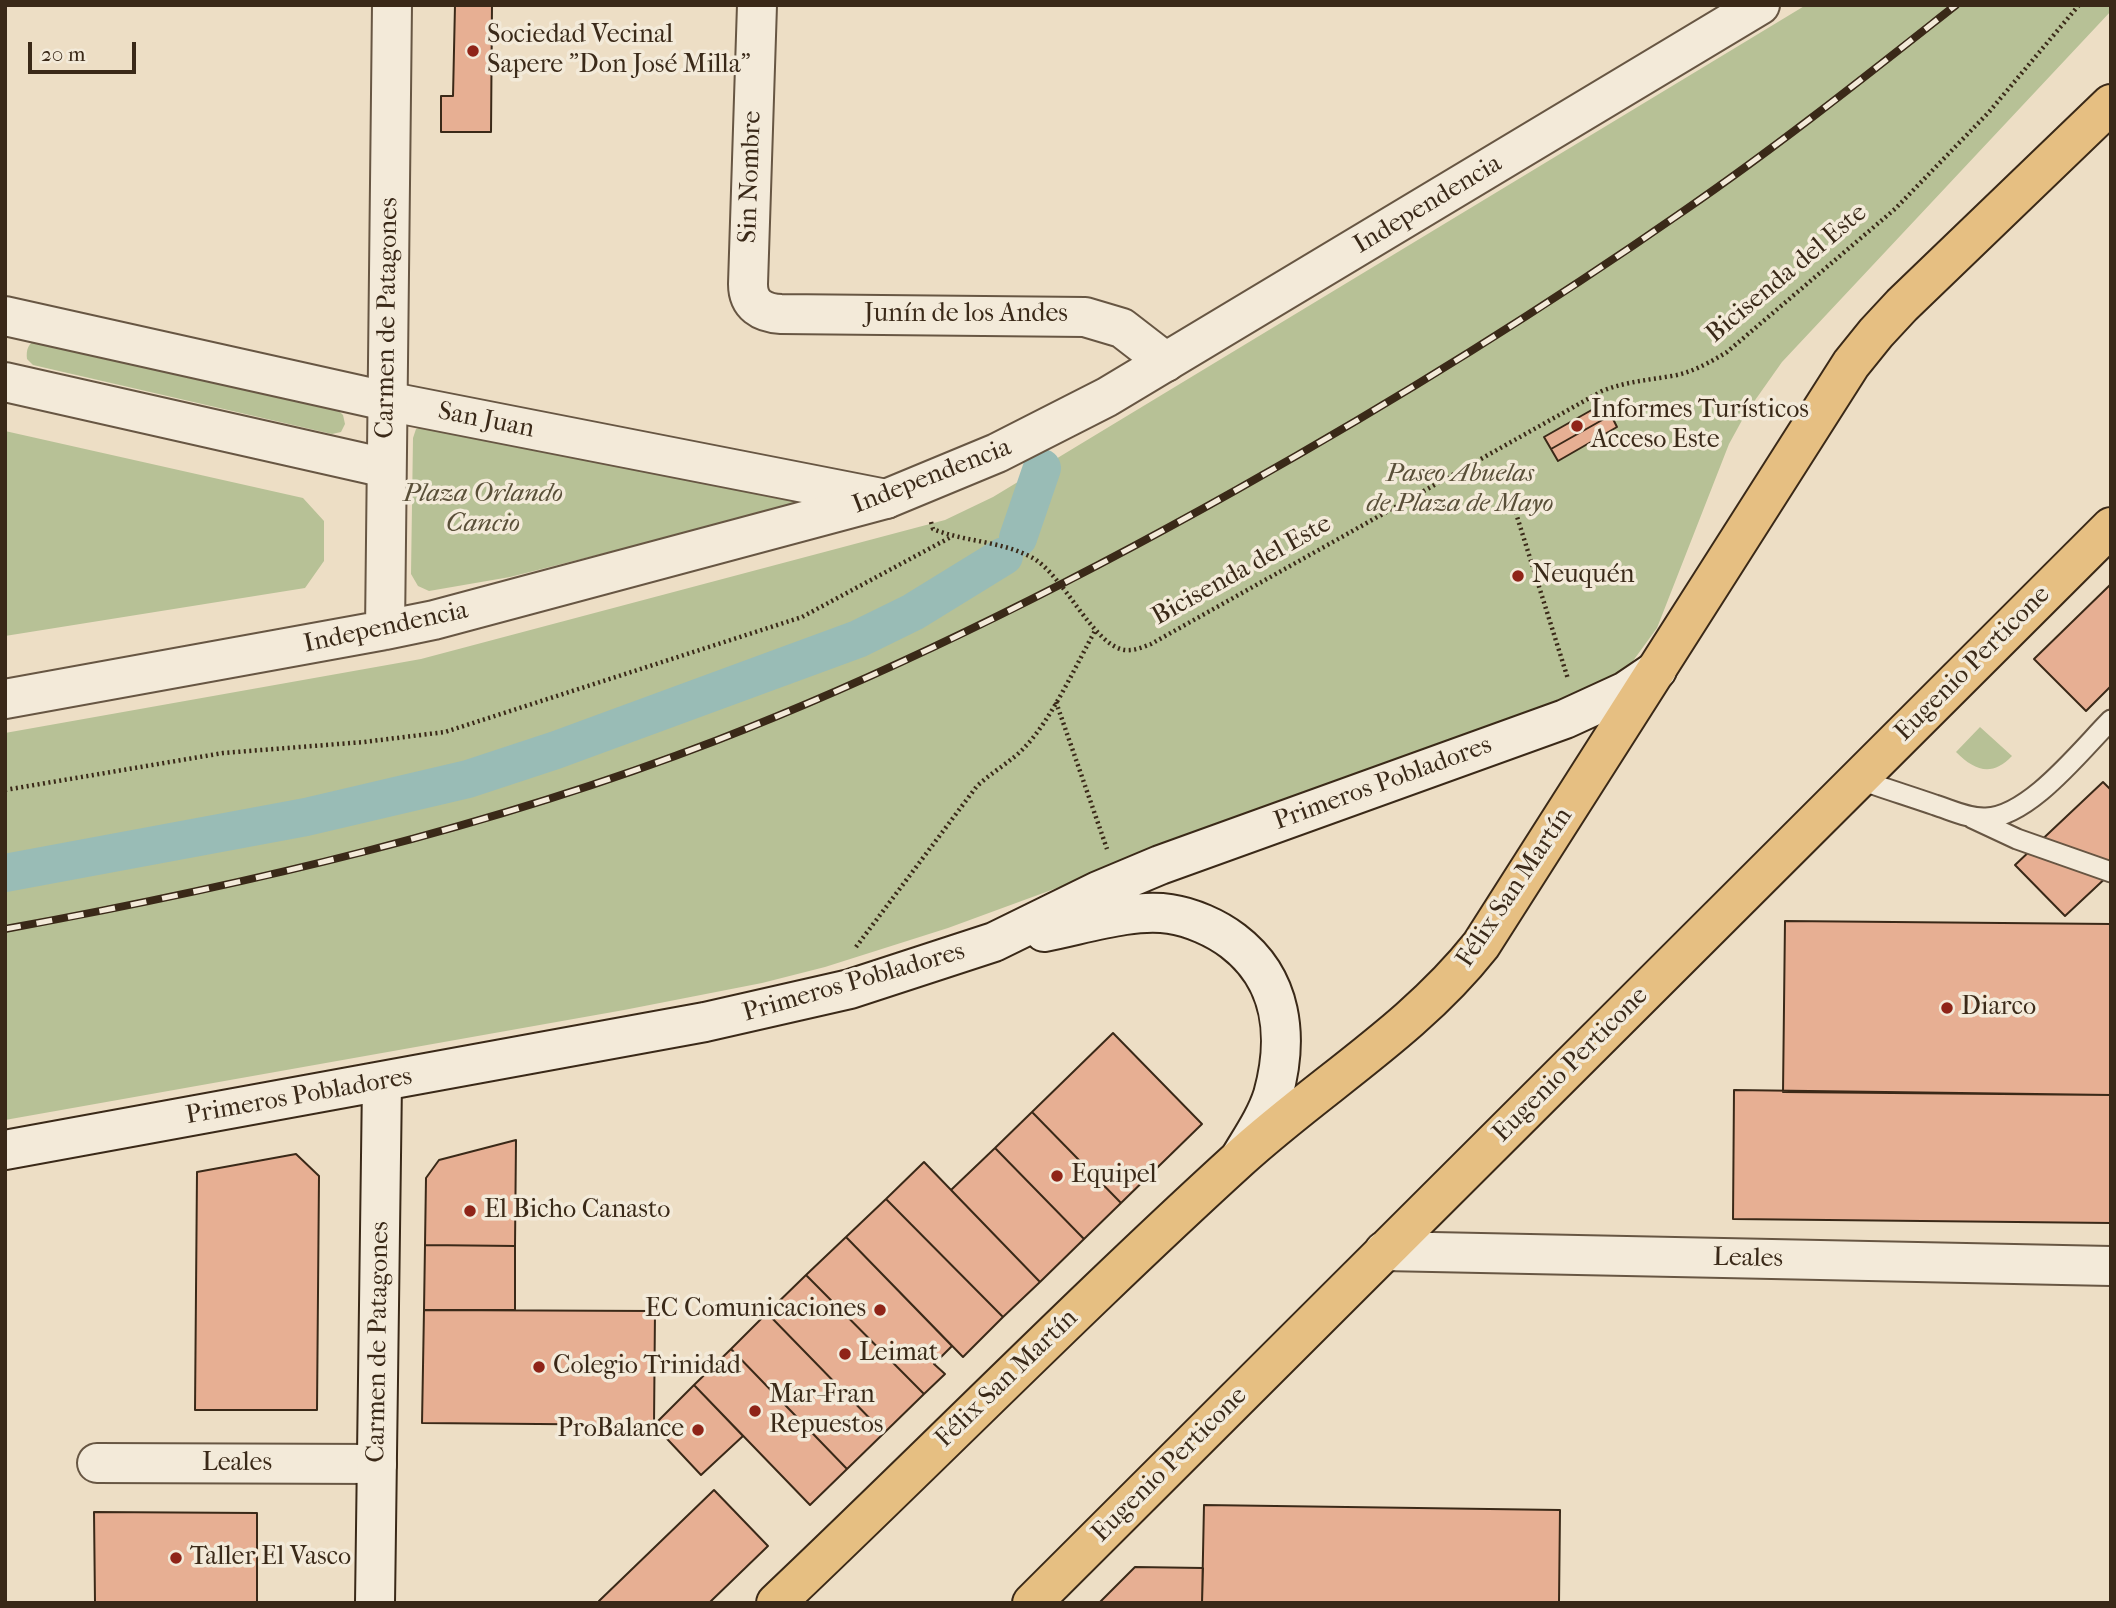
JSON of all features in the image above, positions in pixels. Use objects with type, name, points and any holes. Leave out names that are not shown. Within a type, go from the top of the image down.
[{"type":"highway","name":"Félix San Martín","points":[[776,1603],[1241,1157],[1420,1012],[1462,969],[1481,945],[1829,396],[1867,343],[1902,305],[2111,104]]},
{"type":"highway","name":"Eugenio Perticone","points":[[1032,1603],[2111,527]]},
{"type":"street","name":"Carmen de Patagones","points":[[385,630],[392,5]]},
{"type":"street","name":"Sin Nombre","points":[[755,305],[750,299],[748,284],[757,5]]},
{"type":"street","name":"Independencia","points":[[5,699],[385,630],[482,608],[886,499],[1041,432],[1166,362],[1760,5]]},
{"type":"street","name":"Junín de los Andes","points":[[755,305],[762,311],[781,314],[1085,317],[1122,328],[1166,362]]},
{"type":"street","name":"San Juan","points":[[5,316],[386,401],[886,499]]},
{"type":"street","points":[[5,382],[386,468]]},
{"type":"street","name":"Primeros Pobladores","points":[[5,1150],[705,1022],[862,985],[994,942],[1098,891],[1160,865],[1595,707],[1626,691],[1657,670]]},
{"type":"street","name":"Félix San Martín","points":[[994,942],[1147,912],[1172,914],[1198,922],[1225,935],[1247,952],[1264,972],[1275,996],[1281,1042],[1279,1068],[1272,1096],[1262,1122],[1241,1157]]},
{"type":"street","name":"Carmen de Patagones","points":[[375,1603],[382,1082]]},
{"type":"street","name":"Leales","points":[[1384,1251],[2111,1266]]},
{"type":"street","name":"Leales","points":[[97,1463],[377,1464]]},
{"type":"lane","points":[[1965,815],[1985,818],[2002,816],[2019,809],[2035,797],[2111,720]]},
{"type":"lane","points":[[1858,779],[1965,815],[2007,835],[2111,872]]},
{"type":"path","name":"Bicisenda del Este","points":[[5,790],[223,753],[364,742],[445,732],[802,617],[952,537],[996,545],[1033,558],[1044,565],[1111,644],[1124,650],[1151,644],[1602,391],[1631,381],[1678,374],[1712,362],[1768,318],[1895,209],[1989,112],[2079,5]]},
{"type":"path","points":[[1514,507],[1571,689]]},
{"type":"path","points":[[863,950],[851,954],[977,786],[1024,748],[1038,732],[1096,629]]},
{"type":"path","points":[[1056,701],[1111,860]]},
{"type":"green space","name":"Paseo Abuelas de Plaza de Mayo","points":[[1806,5],[2111,5],[2111,11],[1782,362],[1746,413],[1729,444],[1657,628],[1630,665],[1613,677],[1566,701],[948,928],[825,967],[762,983],[624,1010],[5,1120],[5,733],[421,659],[945,520],[993,497]]},
{"type":"green space","points":[[38,340],[338,410],[343,415],[345,424],[341,432],[332,434],[33,365],[27,359],[27,350]]},
{"type":"green space","name":"Plaza Orlando Cancio","points":[[423,426],[804,503],[510,577],[429,591],[418,586],[411,574],[413,438],[416,429]]},
{"type":"green space","points":[[5,431],[303,498],[324,521],[324,561],[305,588],[5,636]]},
{"type":"green space","points":[[1980,727],[2012,756],[2005,763],[1984,769],[1970,764],[1956,752]]},
{"type":"building","name":"Sociedad Vecinal Sapere \"Don José Milla\"","points":[[455,5],[492,5],[491,132],[441,132],[441,96],[453,96]]},
{"type":"building","name":"Informes Turísticos Acceso Este","points":[[1604,403],[1611,415],[1551,449],[1544,437]]},
{"type":"building","points":[[1611,415],[1617,427],[1558,461],[1551,449]]},
{"type":"building","points":[[2111,584],[2111,686],[2086,711],[2034,659]]},
{"type":"building","points":[[2103,782],[2111,790],[2111,873],[2065,916],[2015,865]]},
{"type":"building","name":"Diarco","points":[[1785,921],[2111,924],[2111,1095],[1783,1092]]},
{"type":"building","points":[[1113,1033],[1202,1124],[1121,1203],[1032,1112]]},
{"type":"building","points":[[1734,1090],[2111,1095],[2111,1223],[1733,1219]]},
{"type":"building","points":[[1032,1112],[1121,1203],[1084,1239],[995,1148]]},
{"type":"building","name":"El Bicho Canasto","points":[[516,1140],[515,1246],[425,1245],[426,1178],[439,1160]]},
{"type":"building","points":[[995,1148],[1084,1239],[1040,1282],[951,1190]]},
{"type":"building","points":[[296,1154],[319,1176],[317,1410],[195,1410],[197,1172]]},
{"type":"building","points":[[924,1162],[1040,1282],[1003,1317],[886,1199]]},
{"type":"building","points":[[886,1199],[1003,1317],[963,1357],[846,1237]]},
{"type":"building","name":"EC Comunicaciones","points":[[846,1237],[952,1346],[934,1364],[945,1374],[924,1394],[806,1275]]},
{"type":"building","points":[[425,1245],[515,1246],[515,1310],[424,1310]]},
{"type":"building","name":"Leimat","points":[[806,1275],[924,1394],[884,1433],[767,1313]]},
{"type":"building","name":"Colegio Trinidad","points":[[424,1310],[655,1311],[654,1425],[422,1423]]},
{"type":"building","points":[[767,1313],[884,1433],[847,1469],[731,1349]]},
{"type":"building","name":"Mar-Fran Repuestos","points":[[731,1349],[847,1469],[810,1505],[694,1385]]},
{"type":"building","name":"ProBalance","points":[[694,1385],[743,1436],[701,1475],[654,1425]]},
{"type":"building","points":[[714,1490],[768,1546],[709,1603],[600,1603],[599,1601]]},
{"type":"building","points":[[1204,1505],[1560,1510],[1559,1603],[1202,1603]]},
{"type":"building","name":"Taller El Vasco","points":[[94,1512],[257,1513],[257,1603],[95,1603]]},
{"type":"building","points":[[1135,1567],[1203,1568],[1202,1603],[1099,1603]]},
{"type":"waterway","points":[[1018,538],[1042,468]]},
{"type":"waterway","points":[[5,873],[306,817],[468,779],[556,750],[858,639],[913,612],[1004,556]]},
{"type":"railway","points":[[5,929],[275,873],[453,828],[629,773],[715,741],[915,656],[1046,592],[1174,524],[1295,456],[1464,355],[1576,284],[1720,186],[1956,5]]},
{"type":"place","name":"Sociedad Vecinal Sapere \"Don José Milla\"","points":[[473,51]]},
{"type":"place","name":"Informes Turísticos Acceso Este","points":[[1577,426]]},
{"type":"place","name":"Neuquén","points":[[1518,576]]},
{"type":"place","name":"Diarco","points":[[1947,1008]]},
{"type":"place","name":"Equipel","points":[[1057,1176]]},
{"type":"place","name":"El Bicho Canasto","points":[[470,1211]]},
{"type":"place","name":"EC Comunicaciones","points":[[880,1310]]},
{"type":"place","name":"Leimat","points":[[845,1354]]},
{"type":"place","name":"Colegio Trinidad","points":[[539,1367]]},
{"type":"place","name":"Mar-Fran Repuestos","points":[[755,1411]]},
{"type":"place","name":"ProBalance","points":[[698,1430]]},
{"type":"place","name":"Taller El Vasco","points":[[176,1558]]}]
